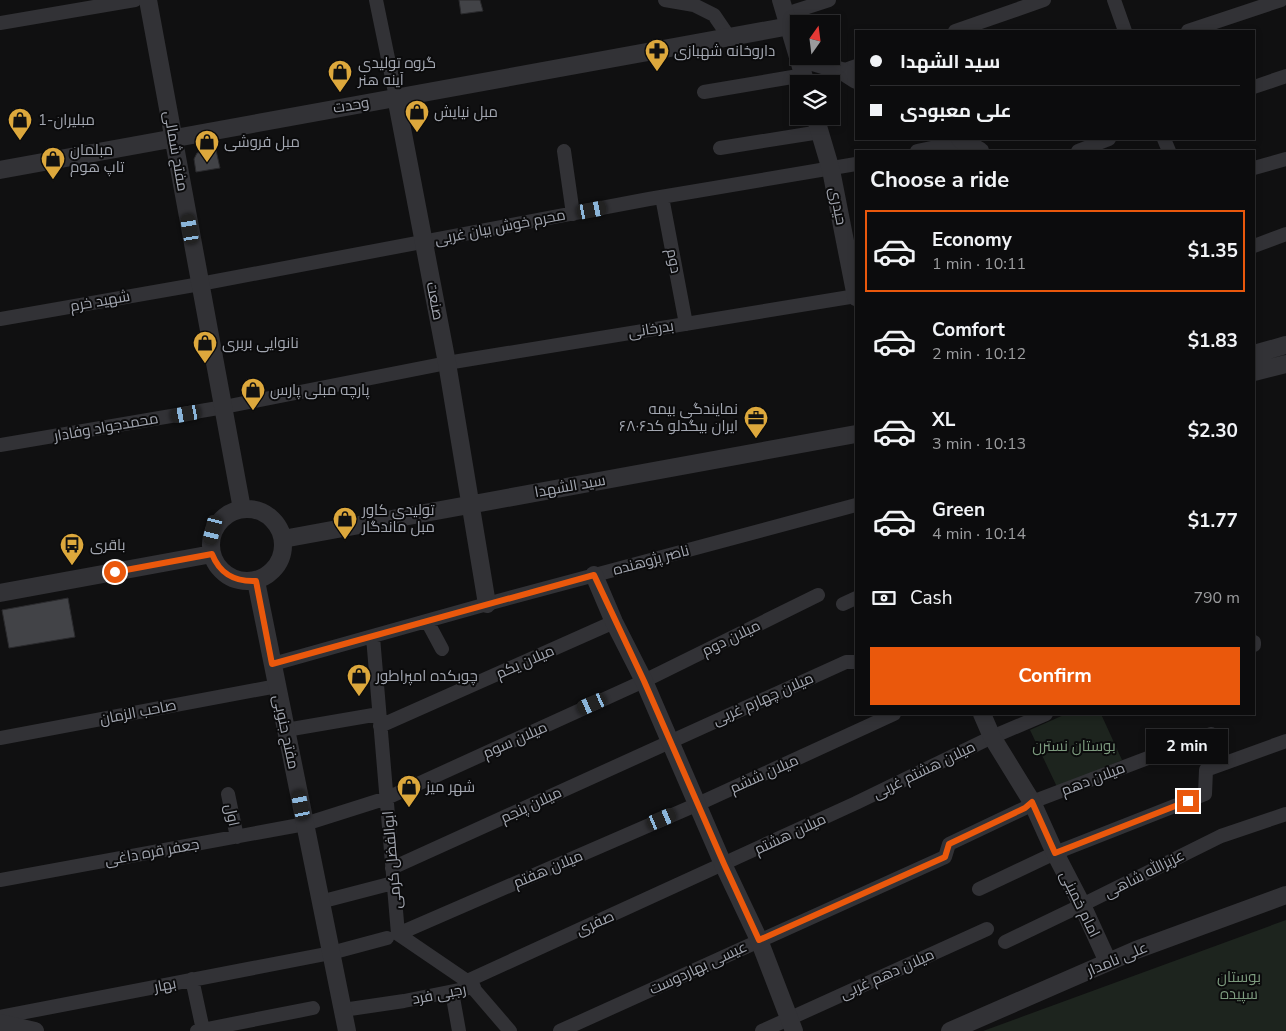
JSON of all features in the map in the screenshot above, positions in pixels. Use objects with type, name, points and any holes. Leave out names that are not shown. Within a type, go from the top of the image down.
[{"type":"street","points":[[0,23],[135,0]]},
{"type":"street","name":"مفتح شمالی","points":[[148,0],[242,509]]},
{"type":"street","name":"صنعت","points":[[376,0],[447,363],[487,604]]},
{"type":"street","points":[[665,0],[694,4],[714,15],[729,37]]},
{"type":"street","points":[[790,27],[786,13],[829,0]]},
{"type":"street","points":[[959,30],[1044,0]]},
{"type":"street","points":[[1114,0],[1125,30]]},
{"type":"street","points":[[1191,30],[1281,0]]},
{"type":"street","name":"وحدت","points":[[0,170],[729,37],[786,13]]},
{"type":"street","points":[[825,65],[851,72]]},
{"type":"street","points":[[1255,87],[1286,76]]},
{"type":"street","points":[[704,92],[790,82]]},
{"type":"street","points":[[720,148],[814,125]]},
{"type":"street","name":"حیدری","points":[[818,125],[830,170],[855,291]]},
{"type":"street","points":[[921,150],[962,140],[978,150]]},
{"type":"street","points":[[1081,150],[1106,140]]},
{"type":"street","points":[[564,151],[573,214]]},
{"type":"street","points":[[1255,168],[1286,159]]},
{"type":"street","name":"محرم خوش بیان غربی","points":[[200,284],[662,197],[830,170],[855,164]]},
{"type":"street","name":"دوم","points":[[662,197],[686,324]]},
{"type":"street","points":[[1255,246],[1286,234]]},
{"type":"street","name":"شهید خرم","points":[[0,318],[200,284]]},
{"type":"street","name":"بدرخانی","points":[[447,363],[855,296]]},
{"type":"street","points":[[1255,354],[1286,345]]},
{"type":"street","name":"محمدجواد وفادار","points":[[0,445],[224,407],[447,363]]},
{"type":"street","points":[[1255,372],[1286,364]]},
{"type":"street","name":"سید الشهدا","points":[[284,538],[855,434]]},
{"type":"street","name":"ناصر پژوهنده","points":[[272,664],[855,505]]},
{"type":"street","points":[[242,509],[253,509],[269,516],[280,528],[284,538],[284,550],[278,565],[266,576],[256,581],[245,582],[234,579],[216,565],[210,542],[213,530],[220,520],[230,512],[242,509]]},
{"type":"street","points":[[0,593],[212,554]]},
{"type":"street","points":[[594,575],[614,622],[644,681],[759,940],[791,1025]]},
{"type":"street","name":"مفتح جنوبی","points":[[256,581],[347,1031]]},
{"type":"street","name":"میلان دوم","points":[[644,681],[818,595]]},
{"type":"street","points":[[843,604],[855,598]]},
{"type":"street","points":[[427,621],[442,649]]},
{"type":"street","name":"میلان یکم","points":[[286,730],[380,720],[614,622]]},
{"type":"street","name":"ابوالفضل کرمی","points":[[373,637],[393,883],[392,936]]},
{"type":"street","name":"میلان چهارم غربی","points":[[670,741],[846,662],[855,662]]},
{"type":"street","name":"میلان سوم","points":[[305,824],[386,798],[644,681]]},
{"type":"street","name":"صاحب الزمان","points":[[0,738],[277,686]]},
{"type":"street","name":"میلان ششم","points":[[698,804],[892,715]]},
{"type":"street","name":"امام خمینی","points":[[982,715],[992,738],[1032,802],[1108,962]]},
{"type":"street","name":"میلان هشتم غربی","points":[[856,804],[1044,715]]},
{"type":"street","name":"میلان دهم","points":[[945,857],[949,844],[1025,808],[1032,802],[1211,734]]},
{"type":"street","name":"میلان پنجم","points":[[392,868],[670,741]]},
{"type":"street","points":[[979,889],[1055,853],[1205,794],[1206,770],[1286,741]]},
{"type":"street","name":"اول","points":[[228,794],[237,837]]},
{"type":"street","name":"میلان هفتم","points":[[331,953],[392,936],[698,804]]},
{"type":"street","name":"میلان هشتم","points":[[724,864],[856,804]]},
{"type":"street","name":"عزیزالله شاهی","points":[[1005,942],[1221,836],[1286,814]]},
{"type":"street","name":"جعفر قره داغی","points":[[0,880],[305,824]]},
{"type":"street","name":"عیسی بهاردوست","points":[[560,1031],[945,857]]},
{"type":"street","name":"صفری","points":[[471,984],[724,864]]},
{"type":"street","points":[[320,902],[393,883]]},
{"type":"street","name":"علی نامدار","points":[[950,1031],[1136,950],[1286,895]]},
{"type":"street","name":"میلان دهم غربی","points":[[762,1031],[791,1025],[987,930]]},
{"type":"street","points":[[392,936],[471,984],[510,1031]]},
{"type":"street","name":"بهار","points":[[0,1017],[331,953]]},
{"type":"street","points":[[192,980],[200,1030],[313,1008]]},
{"type":"street","name":"رجبی فرد","points":[[343,1010],[452,992],[471,984]]},
{"type":"street","points":[[452,992],[459,1031]]},
{"type":"street","points":[[0,1023],[35,1031]]},
{"type":"green space","name":"بوستان نسترن","points":[[1064,715],[1101,715],[1122,760],[1058,789],[1030,730]]},
{"type":"green space","name":"بوستان سپیده","points":[[1286,920],[1286,1031],[983,1031]]},
{"type":"building","points":[[459,0],[480,0],[483,11],[461,14]]},
{"type":"building","name":"مبل فروشی","points":[[216,150],[220,168],[196,172],[194,159],[197,153]]},
{"type":"building","points":[[68,598],[75,637],[9,648],[2,610]]},
{"type":"place","name":"داروخانه شهبازی","points":[[657,72]]},
{"type":"place","name":"گروه تولیدی آینه هنر","points":[[340,93]]},
{"type":"place","name":"مبل نیایش","points":[[417,133]]},
{"type":"place","name":"مبلیران-1","points":[[20,141]]},
{"type":"place","name":"مبل فروشی","points":[[207,163]]},
{"type":"place","name":"مبلمان تاپ هوم","points":[[53,180]]},
{"type":"place","name":"نانوایی بربری","points":[[205,364]]},
{"type":"place","name":"پارچه مبلی پارس","points":[[253,411]]},
{"type":"place","name":"نمایندگی بیمه ایران بیگدلو کد۶۸۰۶","points":[[756,439]]},
{"type":"place","name":"تولیدی کاور مبل ماندگار","points":[[345,540]]},
{"type":"place","name":"باقری","points":[[72,566]]},
{"type":"place","name":"چوبکده امپراطور","points":[[359,697]]},
{"type":"place","name":"شهر میز","points":[[409,808]]},
{"type":"route","points":[[115,572],[212,554],[216,565],[224,573],[234,579],[245,582],[256,581],[272,664],[594,575],[614,622],[644,681],[759,940],[945,857],[949,844],[1025,808],[1032,802],[1055,853],[1188,801]]}]
